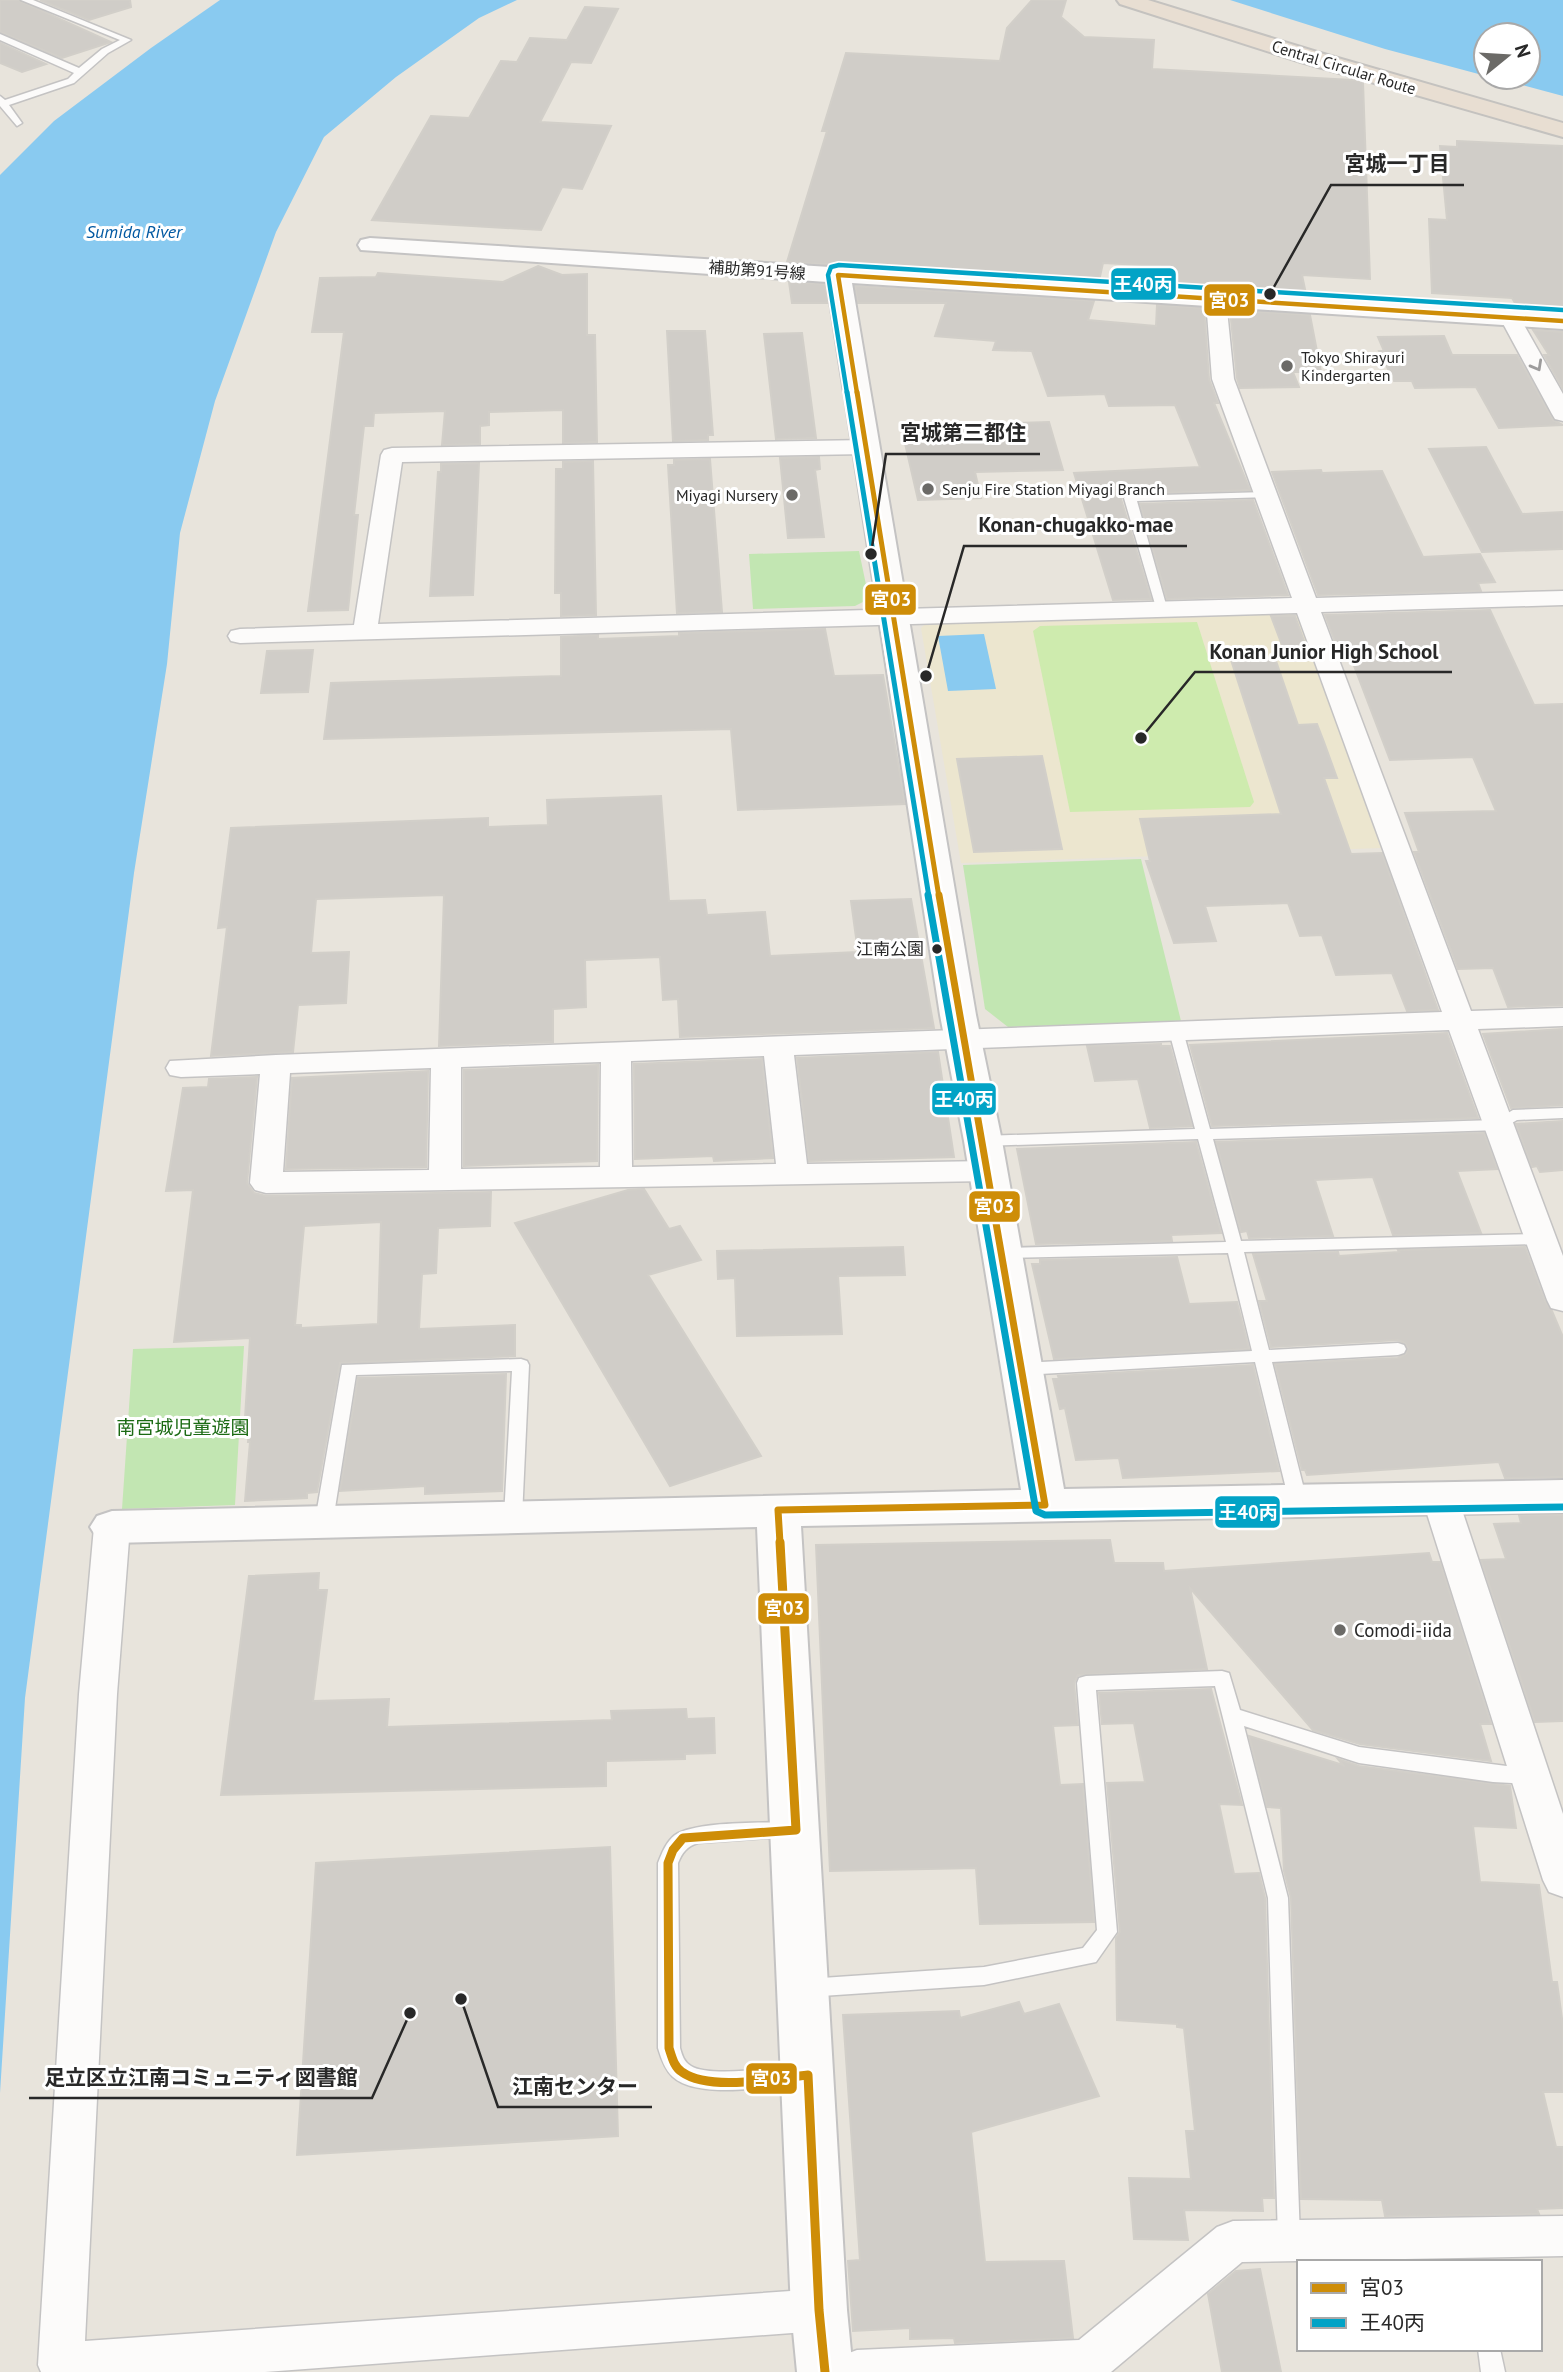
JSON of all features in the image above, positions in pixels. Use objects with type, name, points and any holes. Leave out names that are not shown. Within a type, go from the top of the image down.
[{"type":"highway","name":"Central Circular Route","points":[[1127,0],[1309,57],[1563,128]]},
{"type":"highway","name":"Central Circular Route","points":[[1140,0],[1563,128]]},
{"type":"street","name":"補助第91号線","points":[[370,245],[1563,321]]},
{"type":"street","points":[[838,275],[962,1037],[986,1156],[1045,1505]]},
{"type":"street","points":[[1216,300],[1223,379],[1500,1125],[1539,1239],[1560,1286]]},
{"type":"street","points":[[1510,318],[1563,414]]},
{"type":"street","points":[[365,632],[392,455],[867,447]]},
{"type":"street","points":[[240,636],[1563,598]]},
{"type":"street","points":[[181,1068],[962,1037],[1563,1017]]},
{"type":"street","points":[[778,1046],[793,1174]]},
{"type":"street","points":[[616,1052],[616,1177]]},
{"type":"street","points":[[445,1180],[446,1058]]},
{"type":"street","points":[[276,1064],[266,1183],[793,1174],[986,1156]]},
{"type":"street","points":[[818,2310],[61,2365],[97,1693],[112,1527],[778,1510],[1563,1496]]},
{"type":"street","points":[[1440,1498],[1532,1776],[1563,1880]]},
{"type":"street","points":[[778,1510],[818,2310],[825,2372]]},
{"type":"street","points":[[857,2372],[1089,2367],[1233,2242],[1289,2241],[1469,2250],[1563,2236]]},
{"type":"lane","points":[[16,123],[2,101],[71,81],[105,51],[127,40],[25,0]]},
{"type":"lane","points":[[0,37],[80,72]]},
{"type":"lane","points":[[1161,608],[1130,498],[1266,495]]},
{"type":"lane","points":[[1176,1031],[1235,1247],[1298,1501]]},
{"type":"lane","points":[[986,1156],[1204,1134],[1500,1125],[1513,1115],[1563,1113]]},
{"type":"lane","points":[[1002,1253],[1539,1239]]},
{"type":"lane","points":[[1022,1369],[1398,1349]]},
{"type":"lane","points":[[324,1521],[348,1369],[521,1365],[513,1517]]},
{"type":"lane","points":[[804,1988],[984,1976],[1089,1956],[1107,1932],[1086,1683],[1222,1678],[1278,1898],[1289,2241]]},
{"type":"lane","points":[[1232,1715],[1359,1755],[1493,1774],[1532,1776]]},
{"type":"lane","points":[[796,1830],[698,1835],[683,1838],[673,1850],[668,1863],[669,2048],[673,2063],[685,2074],[704,2080],[808,2074]]},
{"type":"lane","points":[[1489,2351],[1493,2372]]},
{"type":"shaded area","points":[[1287,613],[1298,616],[1381,848],[961,863],[921,628],[927,622]]},
{"type":"green space","points":[[859,551],[869,599],[855,606],[753,609],[749,554]]},
{"type":"green space","points":[[1197,622],[1254,802],[1250,807],[1070,812],[1033,631],[1040,626]]},
{"type":"green space","name":"江南公園","points":[[1141,859],[1181,1021],[1008,1027],[985,1009],[963,865]]},
{"type":"green space","name":"南宮城児童遊園","points":[[244,1346],[235,1505],[122,1509],[133,1349]]},
{"type":"water","name":"Sumida River","points":[[220,0],[517,0],[479,18],[396,77],[324,137],[276,232],[215,401],[180,533],[167,664],[134,873],[25,1698],[0,2093],[0,175],[54,121]]},
{"type":"water","points":[[1230,0],[1563,0],[1563,96],[1542,90],[1542,21],[1472,21],[1472,72],[1385,49]]},
{"type":"water","points":[[984,634],[996,689],[948,691],[938,636]]},
{"type":"building","points":[[0,0],[18,0],[111,42],[62,58],[0,32]]},
{"type":"building","points":[[40,0],[130,0],[131,7],[89,20]]},
{"type":"building","points":[[1032,0],[1066,0],[1061,17],[1084,37],[1154,40],[1152,69],[1363,82],[1370,279],[1302,275],[1306,294],[1159,285],[1160,266],[1103,263],[1099,281],[787,262],[827,131],[822,131],[846,53],[1000,61],[1007,28]]},
{"type":"building","points":[[585,7],[618,9],[591,63],[571,62],[540,122],[611,126],[582,189],[562,187],[541,230],[372,220],[431,116],[469,118],[501,61],[517,62],[530,38],[567,40]]},
{"type":"building","points":[[0,43],[46,64],[22,72],[0,63]]},
{"type":"building","points":[[1457,141],[1563,146],[1563,310],[1518,308],[1512,298],[1432,293],[1429,219],[1447,220],[1440,146],[1457,147]]},
{"type":"building","points":[[538,266],[562,275],[587,274],[587,335],[595,335],[597,442],[563,443],[563,410],[489,412],[489,425],[480,426],[480,444],[442,445],[445,411],[374,413],[373,426],[364,426],[354,515],[358,515],[348,610],[308,611],[344,332],[312,332],[320,278],[376,277],[378,273],[503,282]]},
{"type":"building","points":[[789,282],[825,284],[828,303],[792,303]]},
{"type":"building","points":[[855,286],[1094,301],[1088,320],[1156,326],[1157,305],[1204,308],[1209,379],[1218,403],[1214,403],[1250,490],[1124,494],[1121,499],[1151,599],[1113,600],[1074,473],[1200,467],[1175,405],[1109,406],[1105,394],[1048,396],[1032,351],[993,350],[996,341],[935,336],[946,303],[858,303]]},
{"type":"building","points":[[1230,310],[1310,315],[1321,372],[1293,372],[1299,387],[1240,388]]},
{"type":"building","points":[[1533,330],[1563,332],[1563,389],[1544,355],[1549,355]]},
{"type":"building","points":[[667,331],[705,331],[713,435],[708,435],[708,440],[673,441]]},
{"type":"building","points":[[802,333],[816,438],[776,439],[764,334]]},
{"type":"building","points":[[1444,336],[1452,355],[1517,355],[1553,420],[1563,425],[1499,428],[1476,387],[1415,388],[1412,381],[1394,381],[1379,351],[1384,351],[1378,337]]},
{"type":"building","points":[[1049,422],[1063,470],[975,472],[981,498],[918,500],[901,426]]},
{"type":"building","points":[[1486,447],[1522,514],[1563,512],[1563,549],[1482,552],[1429,449]]},
{"type":"building","points":[[819,457],[820,469],[815,470],[824,537],[788,538],[780,458]]},
{"type":"building","points":[[710,459],[722,612],[677,613],[668,465],[674,465],[674,460]]},
{"type":"building","points":[[593,461],[596,615],[561,616],[561,593],[555,593],[556,469],[563,469],[563,462]]},
{"type":"building","points":[[479,463],[473,595],[430,596],[438,472],[441,472],[441,464]]},
{"type":"building","points":[[1321,470],[1322,473],[1382,471],[1423,557],[1480,554],[1495,582],[1478,583],[1481,591],[1318,595],[1272,472]]},
{"type":"building","points":[[1253,500],[1288,595],[1167,599],[1140,504]]},
{"type":"building","points":[[1490,610],[1534,705],[1563,704],[1563,1005],[1508,1007],[1493,968],[1458,969],[1414,852],[1419,852],[1405,813],[1496,811],[1473,757],[1390,760],[1351,658],[1341,658],[1325,615]]},
{"type":"building","points":[[1271,616],[1295,616],[1311,660],[1288,661]]},
{"type":"building","points":[[825,629],[834,676],[883,675],[905,804],[738,810],[731,729],[324,739],[331,683],[561,676],[561,637],[598,635],[598,639],[679,636],[679,633]]},
{"type":"building","points":[[313,650],[308,692],[261,693],[267,651]]},
{"type":"building","points":[[1275,658],[1298,725],[1317,724],[1324,742],[1337,778],[1324,778],[1351,854],[1382,853],[1438,1010],[1407,1011],[1392,973],[1336,975],[1322,935],[1300,936],[1288,903],[1205,906],[1216,941],[1174,943],[1146,861],[1150,861],[1140,819],[1281,814],[1231,660]]},
{"type":"building","points":[[1042,756],[1062,849],[974,852],[957,759]]},
{"type":"building","points":[[661,796],[669,901],[705,900],[707,915],[765,912],[770,956],[858,952],[851,901],[911,899],[934,1028],[680,1037],[678,999],[663,1000],[660,957],[585,960],[586,1007],[553,1009],[553,1042],[439,1046],[444,895],[316,899],[311,953],[349,952],[346,1003],[298,1005],[293,1052],[211,1056],[227,927],[218,928],[231,828],[488,818],[488,827],[548,825],[547,800]]},
{"type":"building","points":[[1563,1029],[1563,1105],[1511,1108],[1483,1034]]},
{"type":"building","points":[[1447,1033],[1478,1118],[1212,1126],[1190,1045]]},
{"type":"building","points":[[1087,1046],[1170,1046],[1192,1126],[1150,1128],[1138,1079],[1095,1081]]},
{"type":"building","points":[[938,1052],[954,1157],[809,1161],[797,1058]]},
{"type":"building","points":[[762,1059],[773,1158],[714,1161],[713,1156],[635,1159],[634,1064]]},
{"type":"building","points":[[598,1065],[597,1161],[464,1166],[464,1070]]},
{"type":"building","points":[[428,1071],[426,1167],[286,1169],[292,1078]]},
{"type":"building","points":[[257,1077],[247,1183],[254,1193],[266,1196],[491,1192],[490,1226],[438,1228],[436,1273],[422,1274],[419,1329],[515,1325],[515,1356],[340,1363],[317,1492],[307,1493],[307,1498],[245,1501],[250,1442],[250,1418],[245,1418],[250,1338],[174,1342],[193,1190],[166,1191],[183,1088],[208,1087],[209,1079]],"holes":[[[381,1222],[378,1324],[301,1328],[301,1325],[295,1325],[304,1226]]]},
{"type":"building","points":[[1563,1121],[1563,1170],[1540,1172],[1537,1166],[1532,1167],[1516,1124]]},
{"type":"building","points":[[1484,1133],[1497,1169],[1457,1171],[1481,1233],[1393,1235],[1373,1177],[1315,1180],[1333,1236],[1249,1238],[1247,1231],[1241,1232],[1216,1142]]},
{"type":"building","points":[[1196,1142],[1221,1233],[1171,1235],[1172,1241],[1036,1244],[1017,1149]]},
{"type":"building","points":[[644,1189],[669,1229],[680,1226],[701,1260],[648,1275],[761,1456],[670,1486],[515,1223],[628,1190]]},
{"type":"building","points":[[903,1247],[905,1275],[838,1276],[842,1334],[737,1336],[735,1278],[718,1279],[717,1251]]},
{"type":"building","points":[[1525,1247],[1545,1301],[1563,1337],[1563,1477],[1505,1478],[1499,1462],[1307,1475],[1305,1470],[1302,1470],[1275,1364],[1398,1358],[1406,1354],[1408,1348],[1398,1340],[1271,1347],[1259,1301],[1267,1301],[1253,1254],[1338,1252],[1339,1256],[1399,1252],[1398,1250]]},
{"type":"building","points":[[1177,1257],[1189,1304],[1237,1302],[1249,1349],[1054,1359],[1032,1264],[1040,1264],[1040,1260]]},
{"type":"building","points":[[1253,1365],[1279,1471],[1123,1478],[1119,1458],[1076,1460],[1065,1408],[1060,1409],[1053,1379],[1059,1379],[1058,1376]]},
{"type":"building","points":[[506,1374],[502,1491],[425,1494],[425,1486],[340,1491],[358,1378]]},
{"type":"building","points":[[1519,1515],[1563,1515],[1563,1721],[1535,1722],[1481,1560],[1506,1559],[1494,1524],[1521,1523]]},
{"type":"building","points":[[1110,1540],[1114,1563],[1163,1563],[1164,1571],[1429,1553],[1432,1562],[1440,1562],[1491,1724],[1480,1724],[1491,1761],[1360,1744],[1313,1730],[1190,1588],[1207,1669],[1078,1675],[1074,1683],[1078,1725],[1053,1726],[1060,1785],[1083,1784],[1094,1922],[980,1924],[976,1868],[830,1871],[816,1545]]},
{"type":"building","points":[[319,1573],[318,1590],[327,1590],[313,1701],[389,1699],[387,1727],[612,1720],[611,1711],[686,1709],[687,1719],[714,1718],[715,1753],[685,1754],[685,1759],[606,1761],[606,1786],[221,1795],[249,1576]]},
{"type":"building","points":[[1211,1689],[1242,1805],[1219,1804],[1234,1874],[1259,1873],[1265,1898],[1274,2198],[1262,2198],[1263,2211],[1184,2210],[1188,2240],[1134,2239],[1129,2178],[1191,2179],[1186,2131],[1195,2131],[1184,2028],[1177,2027],[1177,2024],[1117,2020],[1116,1938],[1120,1932],[1107,1783],[1145,1782],[1134,1723],[1102,1724],[1099,1693]]},
{"type":"building","points":[[1249,1736],[1343,1765],[1338,1759],[1359,1766],[1510,1786],[1516,1828],[1473,1826],[1480,1882],[1539,1885],[1552,1982],[1557,1982],[1563,2026],[1563,2092],[1543,2092],[1556,2147],[1563,2147],[1563,2208],[1537,2209],[1539,2214],[1385,2216],[1382,2200],[1301,2199],[1291,1898],[1284,1871],[1281,1808],[1267,1807]]},
{"type":"building","points":[[610,1847],[618,2136],[297,2155],[316,1863]]},
{"type":"building","points":[[1019,2002],[1024,2014],[1059,2004],[1099,2096],[971,2132],[985,2262],[1064,2261],[1073,2338],[955,2343],[954,2338],[910,2339],[910,2328],[853,2331],[848,2261],[860,2260],[843,2015],[959,2011],[960,2018]]},
{"type":"building","points":[[1260,2269],[1281,2372],[1222,2372],[1208,2294],[1236,2271]]},
{"type":"transit line","name":"王40丙","points":[[1563,310],[839,265],[831,267],[828,275],[948,1017],[973,1143],[1036,1511],[1045,1515],[1563,1507]]},
{"type":"transit line","name":"宮03","points":[[825,2372],[819,2310],[808,2075],[761,2080],[707,2080],[693,2077],[677,2067],[669,2048],[668,1863],[673,1850],[683,1838],[796,1830],[778,1510],[1045,1505],[983,1141],[958,1015],[838,275],[1563,321]]},
{"type":"place","name":"宮城一丁目","points":[[1270,294]]},
{"type":"place","name":"Tokyo Shirayuri Kindergarten","points":[[1287,366]]},
{"type":"place","name":"Senju Fire Station Miyagi Branch","points":[[928,489]]},
{"type":"place","name":"Miyagi Nursery","points":[[792,495]]},
{"type":"place","name":"宮城第三都住","points":[[871,554]]},
{"type":"place","name":"Konan-chugakko-mae","points":[[926,676]]},
{"type":"place","name":"Konan Junior High School","points":[[1141,738]]},
{"type":"place","name":"江南公園","points":[[937,949]]},
{"type":"place","name":"Comodi-iida","points":[[1340,1630]]},
{"type":"place","name":"江南センター","points":[[461,1999]]},
{"type":"place","name":"足立区立江南コミュニティ図書館","points":[[410,2013]]}]
